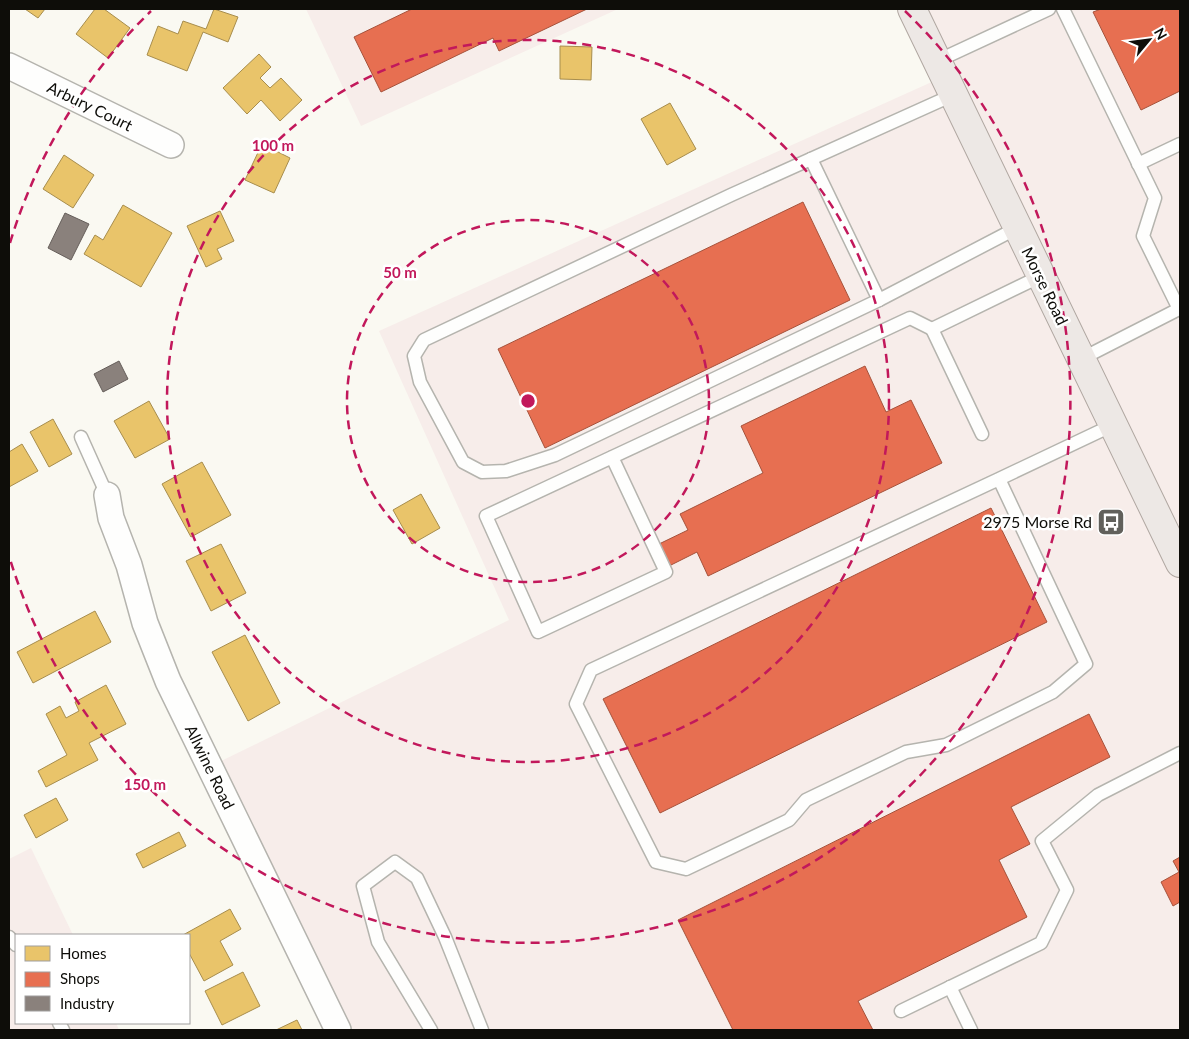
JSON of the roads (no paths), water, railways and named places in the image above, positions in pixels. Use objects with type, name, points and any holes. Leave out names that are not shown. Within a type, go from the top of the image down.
[{"type":"main road","name":"Morse Road","points":[[912,9],[1180,563]]},
{"type":"street","name":"Arbury Court","points":[[9,66],[172,145]]},
{"type":"street","name":"Allwine Road","points":[[107,495],[111,518],[129,565],[145,624],[168,681],[338,1030]]},
{"type":"lane","points":[[937,61],[1049,9]]},
{"type":"lane","points":[[1063,9],[1155,198],[1143,236],[1180,309],[1081,359]]},
{"type":"lane","points":[[953,95],[811,159],[424,340],[414,356],[420,382],[463,462],[482,472],[506,471],[555,455],[879,300],[1017,228]]},
{"type":"lane","points":[[1138,164],[1180,144]]},
{"type":"lane","points":[[811,159],[879,300]]},
{"type":"lane","points":[[932,329],[1041,276]]},
{"type":"lane","points":[[612,457],[666,572],[538,632],[486,516],[612,457],[910,318],[932,329],[982,434]]},
{"type":"lane","points":[[999,479],[1086,664],[1053,692],[946,745],[906,752],[806,800],[789,820],[686,869],[656,862],[576,704],[591,670],[1113,425]]},
{"type":"lane","points":[[81,437],[107,495]]},
{"type":"lane","points":[[901,1011],[1040,943],[1067,890],[1042,841],[1098,795],[1180,753]]},
{"type":"lane","points":[[431,1030],[378,942],[363,886],[395,862],[417,878],[445,937],[482,1030]]},
{"type":"lane","points":[[950,987],[972,1030]]},
{"type":"place","name":"2975 Morse Rd","points":[[1111,522]]}]
